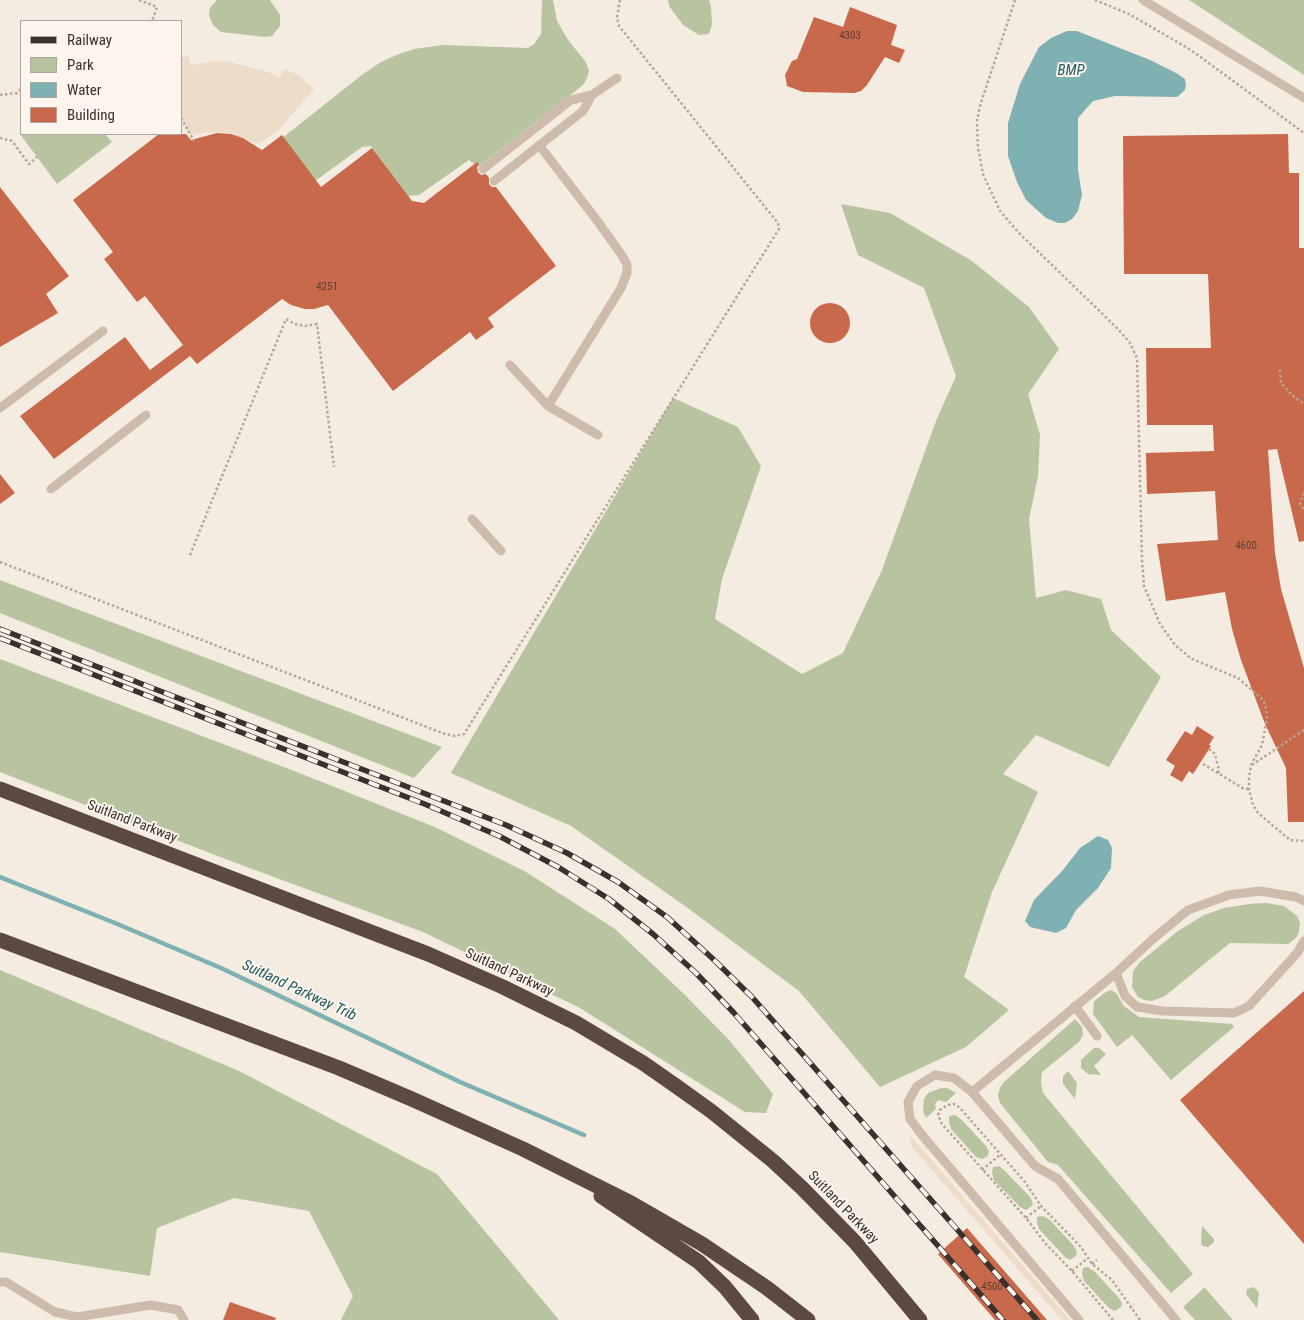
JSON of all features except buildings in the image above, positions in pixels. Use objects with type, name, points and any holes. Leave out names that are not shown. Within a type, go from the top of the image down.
[{"type":"highway","name":"Suitland Parkway","points":[[0,789],[428,954],[503,987],[576,1023],[611,1043],[711,1111],[787,1175],[829,1215],[897,1291],[920,1320]]},
{"type":"highway","points":[[0,940],[340,1068],[562,1168],[631,1203],[702,1244],[767,1288],[808,1320]]},
{"type":"highway","points":[[562,1168],[698,1262],[724,1287],[752,1320]]},
{"type":"highway","points":[[897,1291],[926,1320]]},
{"type":"lane","points":[[1143,0],[1304,98]]},
{"type":"lane","points":[[483,169],[571,100],[592,95],[616,78]]},
{"type":"lane","points":[[494,181],[583,111],[592,95]]},
{"type":"lane","points":[[539,145],[611,239],[627,265],[627,273],[621,288],[548,406]]},
{"type":"lane","points":[[0,408],[104,331]]},
{"type":"lane","points":[[510,365],[548,406],[598,435]]},
{"type":"lane","points":[[51,489],[146,415]]},
{"type":"lane","points":[[472,519],[501,551]]},
{"type":"lane","points":[[972,1092],[1116,973],[1188,910],[1229,895],[1260,891],[1300,899],[1304,907]]},
{"type":"lane","points":[[1116,973],[1125,996],[1137,1007],[1163,1011],[1234,1013],[1249,1006],[1301,951],[1304,941]]},
{"type":"lane","points":[[1075,1006],[1097,1036]]},
{"type":"lane","points":[[1079,1320],[910,1119],[908,1102],[917,1086],[935,1075],[954,1078],[972,1092],[1035,1166],[1058,1179],[1176,1320]]},
{"type":"lane","points":[[0,1282],[6,1282],[55,1312],[78,1317],[151,1305],[178,1310],[184,1320]]},
{"type":"path","points":[[140,0],[157,7],[152,20]]},
{"type":"path","points":[[0,562],[445,734],[455,736],[464,734],[779,229],[778,224],[619,26],[617,8],[620,0]]},
{"type":"path","points":[[1015,0],[980,106],[977,121],[978,148],[983,174],[1000,211],[1018,232],[1130,343],[1137,358],[1144,586],[1158,620],[1175,645],[1192,659],[1238,678],[1264,704],[1267,718],[1262,745],[1251,765],[1249,789],[1253,805],[1258,813],[1290,840],[1304,841]]},
{"type":"path","points":[[1095,0],[1129,14],[1191,50],[1251,92],[1304,133]]},
{"type":"path","points":[[0,95],[17,93],[20,90]]},
{"type":"path","points":[[182,120],[194,141]]},
{"type":"path","points":[[0,138],[12,141],[28,164],[37,157]]},
{"type":"path","points":[[190,555],[286,319],[295,324],[305,326],[317,324],[334,467]]},
{"type":"path","points":[[1280,370],[1281,383],[1304,404]]},
{"type":"path","points":[[1304,493],[1300,504],[1304,510]]},
{"type":"path","points":[[1251,765],[1304,730]]},
{"type":"path","points":[[1209,749],[1215,754],[1218,773]]},
{"type":"path","points":[[1203,764],[1244,789],[1249,789]]},
{"type":"path","points":[[1113,1320],[1072,1270],[1037,1233],[1026,1218],[939,1120],[940,1110],[947,1105],[954,1104],[959,1107],[1025,1182],[1041,1206],[1065,1226],[1092,1264],[1112,1280],[1140,1320]]},
{"type":"path","points":[[982,1170],[1001,1154]]},
{"type":"path","points":[[1033,1195],[1038,1192]]},
{"type":"path","points":[[1006,1204],[1010,1201]]},
{"type":"path","points":[[1026,1218],[1041,1206]]},
{"type":"path","points":[[1034,1236],[1037,1233]]},
{"type":"path","points":[[1072,1270],[1088,1258]]},
{"type":"path","points":[[1092,1264],[1097,1260]]},
{"type":"path","points":[[1062,1269],[1067,1265]]},
{"type":"path","points":[[1130,1308],[1134,1304]]},
{"type":"green space","points":[[217,0],[270,0],[280,15],[280,26],[272,36],[265,37],[221,32],[213,25],[209,15],[210,8]]},
{"type":"green space","points":[[542,0],[553,0],[557,21],[568,40],[585,61],[589,70],[587,78],[583,85],[478,167],[469,160],[419,195],[407,196],[371,146],[362,147],[315,181],[281,139],[363,74],[381,62],[399,54],[414,49],[443,45],[528,48],[534,44],[541,34]]},
{"type":"green space","points":[[668,0],[709,0],[712,24],[709,34],[699,35],[683,25],[669,6]]},
{"type":"green space","points":[[1189,0],[1304,0],[1304,75]]},
{"type":"green space","points":[[21,135],[106,135],[112,142],[57,184]]},
{"type":"green space","points":[[841,204],[890,213],[972,261],[1029,307],[1059,349],[1028,394],[1040,435],[1038,476],[1029,519],[1036,598],[1066,590],[1101,599],[1111,630],[1161,677],[1109,767],[1036,735],[1003,774],[1038,792],[992,892],[964,977],[1009,1010],[966,1047],[880,1087],[799,991],[685,906],[571,826],[451,773],[673,398],[738,427],[761,466],[722,579],[715,619],[802,674],[843,653],[882,570],[936,421],[956,376],[924,288],[858,255]]},
{"type":"green space","points":[[0,580],[442,747],[414,778],[0,613]]},
{"type":"green space","points":[[0,659],[302,774],[435,827],[526,872],[615,929],[684,994],[730,1041],[773,1094],[766,1113],[745,1112],[580,1008],[423,932],[236,863],[0,772]]},
{"type":"green space","points":[[1266,903],[1284,906],[1297,916],[1300,923],[1299,931],[1297,937],[1288,944],[1230,943],[1165,996],[1152,1001],[1138,997],[1132,987],[1133,971],[1140,962],[1178,931],[1204,915],[1224,908]]},
{"type":"green space","points":[[0,970],[239,1071],[437,1174],[559,1320],[341,1320],[353,1296],[309,1211],[234,1198],[157,1228],[150,1276],[0,1252]]},
{"type":"green space","points":[[1111,990],[1116,993],[1124,1006],[1139,1017],[1232,1024],[1234,1027],[1171,1080],[1132,1035],[1117,1047],[1093,1014],[1094,1001]]},
{"type":"green space","points":[[1075,1019],[1082,1027],[1083,1035],[1079,1042],[1042,1072],[1043,1093],[1193,1274],[1171,1293],[1058,1165],[1048,1162],[1000,1103],[998,1095],[1004,1082]]},
{"type":"green space","points":[[1094,1048],[1099,1048],[1106,1054],[1094,1066],[1101,1075],[1088,1074],[1081,1068],[1081,1060]]},
{"type":"green space","points":[[1068,1071],[1077,1083],[1075,1099],[1063,1084],[1063,1076]]},
{"type":"green space","points":[[941,1088],[947,1088],[956,1093],[946,1102],[938,1100],[935,1104],[936,1109],[926,1118],[923,1111],[924,1099],[928,1093]]},
{"type":"green space","points":[[955,1115],[986,1146],[989,1151],[988,1156],[982,1159],[976,1157],[951,1129],[949,1116]]},
{"type":"green space","points":[[999,1166],[1030,1197],[1033,1203],[1032,1206],[1026,1210],[1020,1207],[994,1180],[993,1167]]},
{"type":"green space","points":[[1043,1216],[1050,1220],[1074,1246],[1077,1252],[1076,1256],[1070,1260],[1065,1257],[1039,1229],[1037,1217]]},
{"type":"green space","points":[[1202,1226],[1214,1239],[1214,1242],[1208,1247],[1203,1246],[1201,1243]]},
{"type":"green space","points":[[1088,1267],[1119,1298],[1122,1303],[1121,1307],[1115,1311],[1109,1308],[1084,1281],[1083,1268]]},
{"type":"green space","points":[[1254,1287],[1259,1293],[1257,1308],[1246,1294],[1247,1289]]},
{"type":"green space","points":[[1204,1288],[1233,1320],[1195,1320],[1183,1307]]},
{"type":"shaded area","points":[[188,56],[191,65],[219,61],[230,62],[268,72],[279,77],[285,69],[298,75],[314,89],[276,133],[257,144],[231,133],[214,132],[190,135],[182,120],[182,58]]},
{"type":"shaded area","points":[[908,1133],[1070,1320],[1062,1320],[913,1148]]},
{"type":"water","name":"BMP","points":[[1067,31],[1077,31],[1150,60],[1178,74],[1185,79],[1186,85],[1185,90],[1177,97],[1115,96],[1093,101],[1078,118],[1078,170],[1082,195],[1078,211],[1072,219],[1065,223],[1058,223],[1046,218],[1026,200],[1017,182],[1008,156],[1008,123],[1020,84],[1039,47],[1051,38]]},
{"type":"water","points":[[1098,836],[1108,840],[1112,848],[1111,868],[1098,888],[1076,910],[1066,928],[1056,933],[1030,927],[1025,921],[1034,900],[1063,870],[1080,848]]},
{"type":"waterway","name":"Suitland Parkway Trib","points":[[0,877],[221,968],[460,1082],[584,1135]]},
{"type":"railway","points":[[0,629],[506,825],[567,853],[618,882],[667,917],[752,997],[1037,1320]]},
{"type":"railway","points":[[0,638],[427,805],[499,836],[558,867],[609,899],[653,934],[696,973],[734,1013],[1003,1320]]}]
